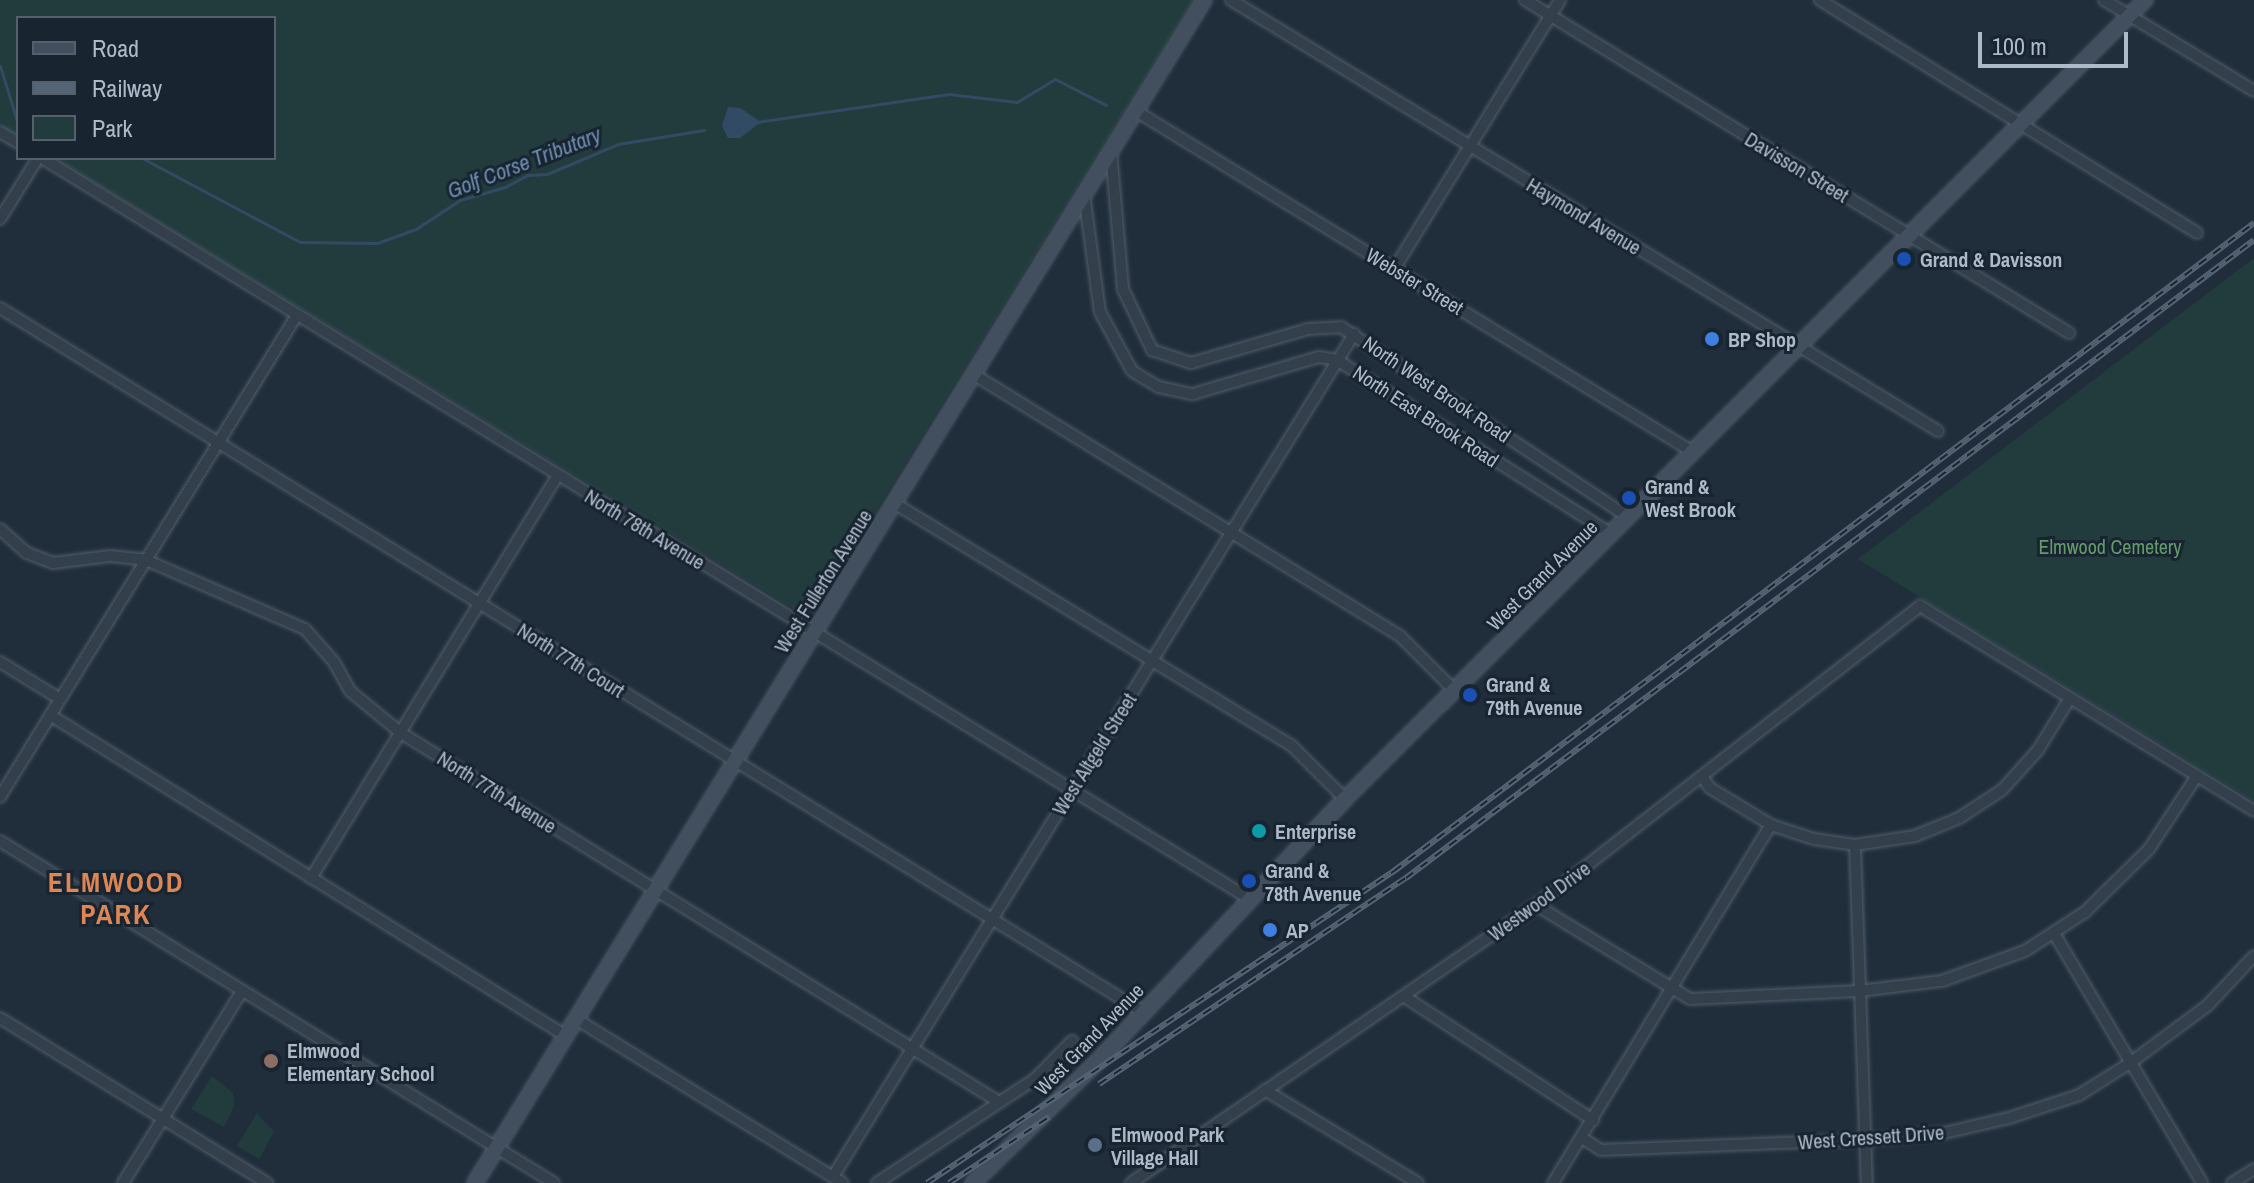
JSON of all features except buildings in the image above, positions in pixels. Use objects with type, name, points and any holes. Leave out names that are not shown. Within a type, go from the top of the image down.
[{"type":"main road","name":"West Fullerton Avenue","points":[[475,1183],[1204,0]]},
{"type":"main road","name":"West Grand Avenue","points":[[973,1183],[1143,1012],[1345,799],[2145,0]]},
{"type":"street","name":"Haymond Avenue","points":[[1231,0],[1938,431]]},
{"type":"street","name":"Davisson Street","points":[[1525,0],[2069,333]]},
{"type":"street","points":[[1394,269],[1560,0]]},
{"type":"street","points":[[1820,0],[2197,233]]},
{"type":"street","points":[[2104,0],[2254,91]]},
{"type":"street","name":"Webster Street","points":[[1136,111],[1693,452]]},
{"type":"street","name":"North West Brook Road","points":[[1111,151],[1123,289],[1152,350],[1191,363],[1308,329],[1329,326],[1354,334],[1628,517]]},
{"type":"street","points":[[0,219],[39,160]]},
{"type":"street","name":"North 78th Avenue","points":[[43,160],[1248,898]]},
{"type":"street","name":"North East Brook Road","points":[[1084,194],[1100,312],[1132,371],[1159,387],[1193,394],[1319,357],[1337,360],[1611,534]]},
{"type":"street","name":"North 77th Court","points":[[0,308],[1143,1012]]},
{"type":"street","points":[[0,797],[297,315]]},
{"type":"street","name":"West Altgeld Street","points":[[838,1179],[913,1047],[1354,334]]},
{"type":"street","points":[[973,374],[1400,636],[1455,691]]},
{"type":"street","points":[[311,878],[557,476]]},
{"type":"street","points":[[894,503],[1291,745],[1345,799]]},
{"type":"street","name":"North 77th Avenue","points":[[0,529],[27,553],[53,563],[110,556],[146,560],[305,629],[350,691],[401,733],[996,1100]]},
{"type":"street","name":"Westwood Drive","points":[[1131,1183],[1536,905],[1920,606],[2070,698]]},
{"type":"street","points":[[0,662],[60,699]]},
{"type":"street","points":[[1703,778],[1710,788],[1771,825],[1855,845],[1915,836],[1983,804],[2027,765],[2070,698],[2254,811]]},
{"type":"street","points":[[50,715],[566,1036]]},
{"type":"street","points":[[1536,905],[1672,991],[1690,999],[1859,991],[1958,976],[2055,935],[2126,876],[2197,776]]},
{"type":"street","points":[[1553,1183],[1771,825]]},
{"type":"street","points":[[0,841],[554,1183]]},
{"type":"street","points":[[1855,845],[1867,1183]]},
{"type":"street","points":[[2055,935],[2202,1183]]},
{"type":"street","name":"West Cressett Drive","points":[[1582,1138],[1601,1150],[1865,1140],[1944,1133],[2044,1108],[2079,1095],[2130,1063],[2208,1005],[2254,956]]},
{"type":"street","points":[[123,1183],[242,991]]},
{"type":"street","points":[[1405,997],[1593,1120]]},
{"type":"street","points":[[0,1018],[267,1183]]},
{"type":"street","points":[[576,1019],[838,1179]]},
{"type":"street","points":[[877,1183],[996,1100],[1036,1078],[1072,1041]]},
{"type":"street","points":[[1265,1090],[1418,1183]]},
{"type":"street","points":[[2232,1183],[2254,1169]]},
{"type":"green space","points":[[0,0],[1193,0],[819,602],[806,616],[57,160],[276,160],[276,16],[16,16],[16,135],[0,125]]},
{"type":"green space","name":"Elmwood Cemetery","points":[[2254,258],[2254,801],[1858,559]]},
{"type":"green space","points":[[212,1076],[233,1093],[234,1106],[224,1127],[191,1109]]},
{"type":"green space","points":[[257,1113],[274,1132],[259,1159],[237,1146]]},
{"type":"water","points":[[728,107],[740,108],[761,122],[740,138],[728,138],[722,126]]},
{"type":"waterway","name":"Golf Corse Tributary","points":[[0,66],[16,118]]},
{"type":"waterway","points":[[757,122],[949,94],[1017,102],[1055,79],[1106,105]]},
{"type":"waterway","name":"Golf Corse Tributary","points":[[146,160],[300,242],[377,243],[416,229],[460,200],[505,187],[528,175],[547,174],[618,144],[704,130]]},
{"type":"railway","points":[[927,1183],[1394,871],[2254,223]]},
{"type":"railway","points":[[1099,1084],[1406,878],[2254,240]]},
{"type":"railway","points":[[949,1183],[1049,1117]]},
{"type":"place","name":"Grand & Davisson","points":[[1904,259]]},
{"type":"place","name":"BP Shop","points":[[1712,339]]},
{"type":"place","name":"Grand & West Brook","points":[[1629,498]]},
{"type":"place","name":"Grand & 79th Avenue","points":[[1470,695]]},
{"type":"place","name":"Enterprise","points":[[1259,831]]},
{"type":"place","name":"Grand & 78th Avenue","points":[[1249,881]]},
{"type":"place","name":"AP","points":[[1270,930]]},
{"type":"place","name":"Elmwood Elementary School","points":[[271,1061]]},
{"type":"place","name":"Elmwood Park Village Hall","points":[[1095,1145]]},
{"type":"district","name":"ELMWOOD PARK","points":[[116,898]]}]
